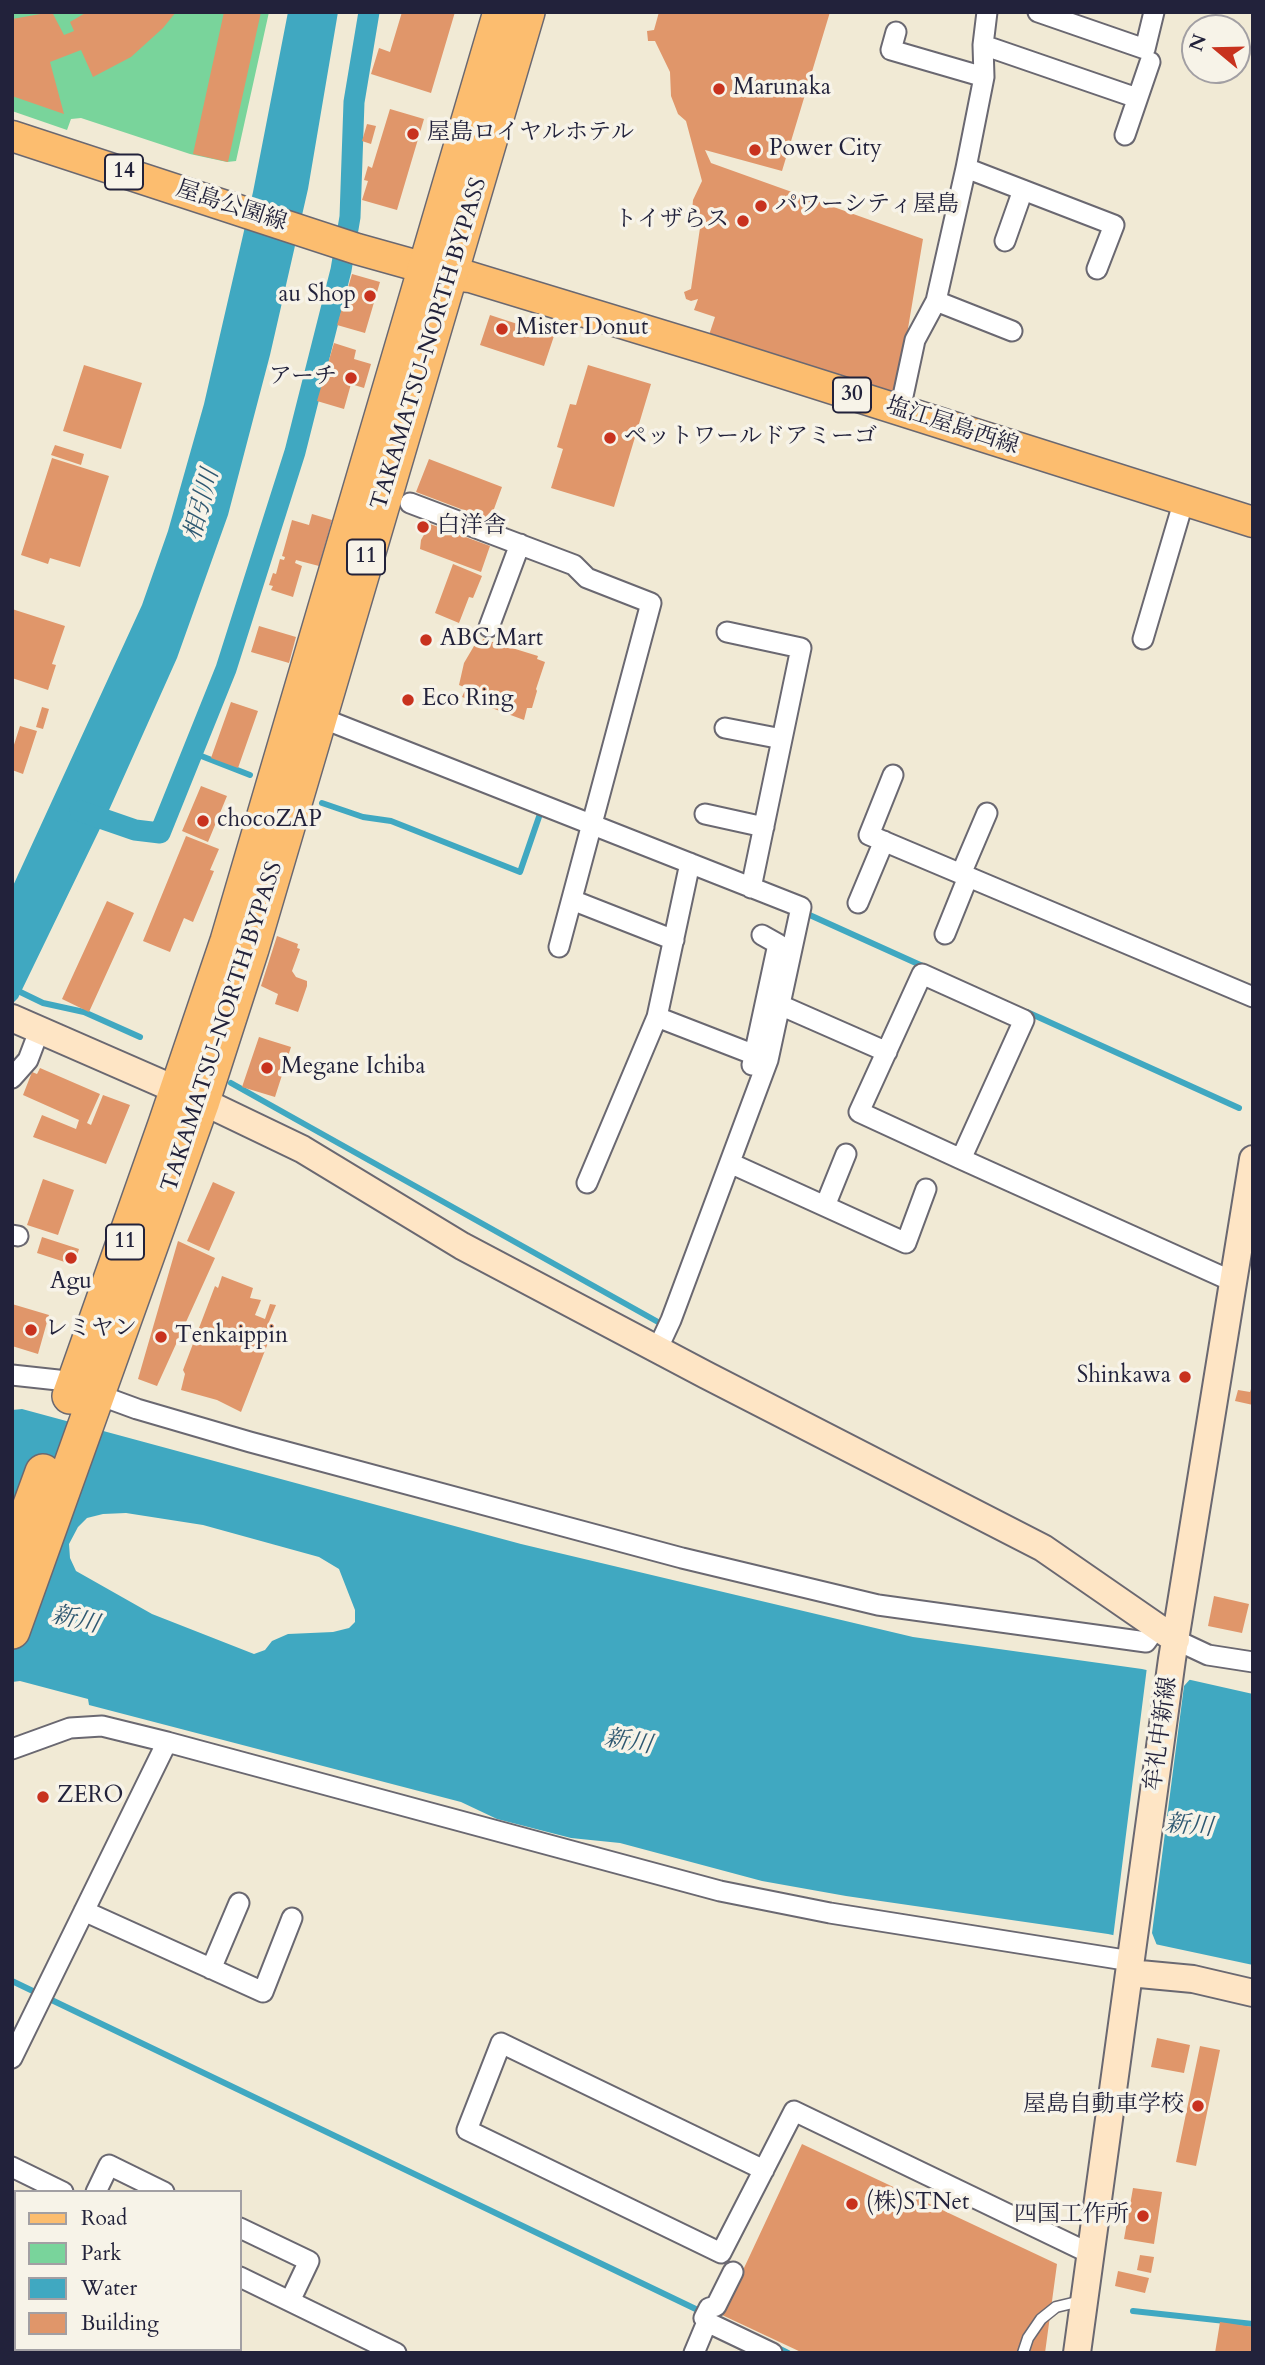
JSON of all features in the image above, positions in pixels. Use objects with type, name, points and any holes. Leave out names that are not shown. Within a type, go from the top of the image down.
[{"type":"highway","name":"TAKAMATSU-NORTH BYPASS","points":[[12,1631],[84,1393],[190,1096],[251,948],[319,718],[438,271],[501,12]]},
{"type":"highway","name":"TAKAMATSU-NORTH BYPASS","points":[[190,1096],[228,940],[438,271],[527,12]]},
{"type":"highway","name":"TAKAMATSU-NORTH BYPASS","points":[[12,1557],[84,1393]]},
{"type":"main road","name":"屋島公園線","points":[[12,136],[336,242],[438,271]]},
{"type":"main road","name":"塩江屋島西線","points":[[438,271],[470,277],[1253,522]]},
{"type":"main road","points":[[28,1025],[190,1096],[302,1149],[462,1246],[657,1350],[1042,1548],[1168,1642]]},
{"type":"main road","name":"牟礼中新線","points":[[1077,2353],[1131,1960],[1168,1642],[1234,1282],[1253,1159]]},
{"type":"main road","points":[[1131,1960],[1193,1979],[1253,1993]]},
{"type":"street","points":[[900,410],[915,340],[936,301],[984,77],[983,45],[987,12]]},
{"type":"street","points":[[1045,13],[1145,49],[1154,12]]},
{"type":"street","points":[[896,32],[891,50],[984,77]]},
{"type":"street","points":[[983,45],[1138,98]]},
{"type":"street","points":[[1125,135],[1150,62]]},
{"type":"street","points":[[965,168],[1114,225],[1097,269]]},
{"type":"street","points":[[1005,242],[1023,190]]},
{"type":"street","points":[[936,301],[1013,331]]},
{"type":"street","points":[[1143,639],[1184,500]]},
{"type":"street","points":[[410,503],[574,565],[587,578],[651,603],[594,825],[559,947]]},
{"type":"street","points":[[489,626],[520,544]]},
{"type":"street","points":[[727,632],[801,648],[751,888]]},
{"type":"street","points":[[319,718],[801,907],[780,1005],[758,1062],[730,1163],[671,1320],[657,1350]]},
{"type":"street","points":[[725,728],[782,738]]},
{"type":"street","points":[[893,775],[869,835],[1253,997]]},
{"type":"street","points":[[705,814],[764,827]]},
{"type":"street","points":[[945,934],[987,814]]},
{"type":"street","points":[[858,903],[884,841]]},
{"type":"street","points":[[587,1183],[657,1017],[690,863]]},
{"type":"street","points":[[572,900],[674,940]]},
{"type":"street","points":[[758,1062],[778,944],[762,934]]},
{"type":"street","points":[[961,1159],[1024,1020],[922,974],[859,1112],[961,1159],[1234,1282]]},
{"type":"street","points":[[780,1005],[887,1052]]},
{"type":"street","points":[[657,1017],[758,1062]]},
{"type":"street","points":[[12,1077],[28,1060],[28,1025]]},
{"type":"street","points":[[825,1206],[846,1154]]},
{"type":"street","points":[[730,1163],[905,1242],[926,1189]]},
{"type":"street","points":[[12,1375],[46,1378],[84,1393],[250,1442],[682,1558],[878,1605],[1146,1642],[1168,1642],[1209,1655],[1253,1662]]},
{"type":"street","points":[[12,1749],[70,1728],[102,1726],[720,1891],[830,1913],[1131,1960]]},
{"type":"street","points":[[12,2058],[167,1742]]},
{"type":"street","points":[[211,1969],[239,1903]]},
{"type":"street","points":[[84,1911],[263,1993],[292,1918]]},
{"type":"street","points":[[764,2170],[501,2043],[467,2130],[721,2253],[764,2170],[794,2111],[1091,2254]]},
{"type":"street","points":[[97,2190],[109,2165],[160,2190]]},
{"type":"street","points":[[12,2167],[59,2190]]},
{"type":"street","points":[[242,2229],[309,2261],[290,2301]]},
{"type":"street","points":[[733,2272],[716,2306],[709,2308],[704,2318],[707,2322],[772,2353]]},
{"type":"street","points":[[242,2278],[396,2353]]},
{"type":"street","points":[[694,2353],[707,2322]]},
{"type":"lane","points":[[1023,2353],[1028,2338],[1041,2319],[1056,2306],[1084,2301]]},
{"type":"green space","points":[[12,12],[269,12],[236,161],[227,162],[190,154],[81,118],[71,119],[67,130],[12,111]]},
{"type":"water","name":"相引川","points":[[288,12],[338,12],[308,189],[270,355],[228,515],[177,658],[109,810],[18,998],[12,1004],[12,888],[142,605],[168,531],[204,404],[253,192]]},
{"type":"water","name":"新川","points":[[22,1409],[521,1544],[913,1637],[1142,1669],[1253,1694],[1253,1965],[1108,1934],[846,1896],[762,1881],[620,1843],[571,1838],[497,1819],[461,1802],[89,1705],[88,1699],[20,1681],[12,1682],[12,1410]],"holes":[[[126,1513],[203,1525],[319,1557],[339,1569],[355,1610],[355,1622],[349,1628],[333,1632],[288,1634],[272,1641],[265,1650],[254,1654],[152,1614],[76,1571],[70,1558],[69,1544],[78,1527],[87,1518],[103,1514]]]},
{"type":"pier","points":[[1147,1667],[1192,1677],[1184,1686],[1152,1933],[1158,1948],[1113,1938]]},
{"type":"building","points":[[52,12],[64,35],[74,31],[70,22],[87,12],[176,12],[163,28],[131,57],[93,77],[81,50],[50,62],[64,114],[12,96],[12,19]]},
{"type":"building","points":[[224,12],[261,12],[228,162],[193,154]]},
{"type":"building","points":[[402,12],[455,12],[431,93],[371,74],[379,48],[390,52]]},
{"type":"building","name":"パワーシティ屋島","points":[[659,12],[830,12],[782,171],[705,150],[711,163],[923,239],[897,394],[709,335],[715,317],[694,310],[698,299],[686,299],[684,292],[691,289],[700,228],[692,212],[693,200],[702,181],[686,121],[678,114],[671,96],[670,72],[655,41],[648,41],[647,31],[654,30]]},
{"type":"building","points":[[390,109],[424,119],[397,210],[362,200],[368,181],[364,180],[368,166],[372,168]]},
{"type":"building","points":[[367,124],[376,126],[371,144],[362,141]]},
{"type":"building","points":[[352,274],[380,282],[365,333],[337,325]]},
{"type":"building","points":[[490,315],[554,336],[544,366],[480,345]]},
{"type":"building","points":[[334,343],[356,350],[354,359],[371,364],[364,388],[351,384],[344,409],[317,401]]},
{"type":"building","points":[[84,365],[142,383],[121,449],[63,431]]},
{"type":"building","points":[[588,365],[651,384],[614,507],[551,488],[563,449],[557,447],[570,404],[576,405]]},
{"type":"building","points":[[55,445],[84,454],[81,465],[51,455]]},
{"type":"building","points":[[52,458],[109,476],[80,567],[50,558],[48,564],[21,555]]},
{"type":"building","points":[[429,459],[502,487],[490,520],[416,492]]},
{"type":"building","points":[[312,514],[332,520],[319,566],[296,560],[295,563],[302,566],[293,597],[271,590],[273,586],[269,585],[273,573],[276,574],[280,559],[284,560],[285,557],[282,556],[292,520],[309,525]]},
{"type":"building","points":[[430,524],[490,546],[481,572],[420,549],[421,540]]},
{"type":"building","points":[[453,564],[482,576],[473,598],[469,597],[459,623],[435,613]]},
{"type":"building","points":[[12,609],[65,626],[52,664],[56,665],[48,690],[12,678]]},
{"type":"building","points":[[259,626],[296,637],[289,663],[251,652]]},
{"type":"building","points":[[483,639],[538,656],[537,659],[545,662],[532,708],[527,708],[524,720],[462,697],[466,688],[459,685],[464,663],[474,646],[480,646]]},
{"type":"building","points":[[231,702],[258,711],[238,768],[211,758]]},
{"type":"building","points":[[42,707],[49,709],[43,729],[36,727]]},
{"type":"building","points":[[20,726],[37,731],[23,774],[12,770],[12,751]]},
{"type":"building","points":[[201,786],[227,796],[208,842],[182,831]]},
{"type":"building","points":[[186,836],[219,849],[210,870],[214,871],[193,922],[184,918],[170,952],[143,941]]},
{"type":"building","points":[[107,901],[134,913],[89,1012],[62,999]]},
{"type":"building","points":[[277,936],[298,944],[297,948],[300,949],[292,971],[296,977],[307,981],[307,986],[298,1012],[275,1004],[278,994],[261,986]]},
{"type":"building","points":[[259,1037],[291,1047],[275,1097],[242,1087]]},
{"type":"building","points":[[40,1068],[100,1094],[87,1123],[91,1125],[103,1095],[130,1105],[106,1164],[33,1137],[42,1115],[76,1129],[79,1120],[23,1095],[32,1072],[37,1074]]},
{"type":"building","points":[[43,1179],[74,1190],[58,1235],[27,1225]]},
{"type":"building","points":[[213,1182],[235,1192],[209,1251],[187,1241]]},
{"type":"building","points":[[42,1237],[79,1249],[74,1265],[37,1253]]},
{"type":"building","points":[[178,1241],[215,1258],[157,1386],[138,1379]]},
{"type":"building","points":[[222,1276],[253,1288],[250,1298],[261,1300],[255,1315],[265,1319],[270,1304],[276,1305],[269,1322],[275,1325],[241,1412],[217,1400],[181,1390],[185,1374],[183,1370],[215,1286],[218,1288]]},
{"type":"building","points":[[12,1304],[49,1315],[38,1354],[12,1346]]},
{"type":"building","points":[[1252,1386],[1253,1405],[1235,1401],[1238,1390],[1250,1392]]},
{"type":"building","points":[[1214,1596],[1249,1604],[1242,1633],[1208,1626]]},
{"type":"building","points":[[1157,2038],[1190,2045],[1184,2073],[1151,2067]]},
{"type":"building","name":"屋島自動車学校","points":[[1200,2046],[1220,2050],[1196,2166],[1176,2162]]},
{"type":"building","name":"(株)STNet","points":[[802,2144],[1057,2264],[1045,2353],[803,2353],[722,2315]]},
{"type":"building","name":"四国工作所","points":[[1133,2188],[1162,2192],[1154,2244],[1124,2239]]},
{"type":"building","points":[[1140,2255],[1154,2257],[1151,2273],[1137,2270]]},
{"type":"building","points":[[1118,2271],[1149,2278],[1145,2293],[1115,2286]]},
{"type":"building","points":[[1220,2322],[1253,2327],[1253,2353],[1215,2353]]},
{"type":"waterway","points":[[80,811],[135,830],[160,833],[226,669],[295,452],[341,270],[350,217],[354,102],[369,12]]},
{"type":"waterway","points":[[191,752],[250,775]]},
{"type":"waterway","points":[[322,803],[363,817],[391,821],[520,872],[541,811],[545,812]]},
{"type":"waterway","points":[[803,912],[927,968]]},
{"type":"waterway","points":[[12,988],[43,1003],[84,1012],[140,1037]]},
{"type":"waterway","points":[[1027,1012],[1239,1108]]},
{"type":"waterway","points":[[231,1083],[658,1322]]},
{"type":"waterway","points":[[12,1981],[704,2313]]},
{"type":"waterway","points":[[1133,2311],[1253,2324]]},
{"type":"waterway","points":[[774,2346],[788,2353]]},
{"type":"place","name":"Marunaka","points":[[719,89]]},
{"type":"place","name":"屋島ロイヤルホテル","points":[[413,134]]},
{"type":"place","name":"Power City","points":[[755,150]]},
{"type":"place","name":"パワーシティ屋島","points":[[761,206]]},
{"type":"place","name":"トイザらス","points":[[743,221]]},
{"type":"place","name":"au Shop","points":[[370,296]]},
{"type":"place","name":"Mister Donut","points":[[502,329]]},
{"type":"place","name":"アーチ","points":[[351,378]]},
{"type":"place","name":"ペットワールドアミーゴ","points":[[610,438]]},
{"type":"place","name":"白洋舎","points":[[423,527]]},
{"type":"place","name":"ABC Mart","points":[[426,640]]},
{"type":"place","name":"Eco Ring","points":[[408,700]]},
{"type":"place","name":"chocoZAP","points":[[203,821]]},
{"type":"place","name":"Megane Ichiba","points":[[267,1068]]},
{"type":"place","name":"Agu","points":[[71,1258]]},
{"type":"place","name":"レミヤン","points":[[31,1330]]},
{"type":"place","name":"Tenkaippin","points":[[161,1337]]},
{"type":"place","name":"Shinkawa","points":[[1185,1377]]},
{"type":"place","name":"ZERO","points":[[43,1797]]},
{"type":"place","name":"屋島自動車学校","points":[[1198,2106]]},
{"type":"place","name":"(株)STNet","points":[[852,2204]]},
{"type":"place","name":"四国工作所","points":[[1143,2216]]}]
